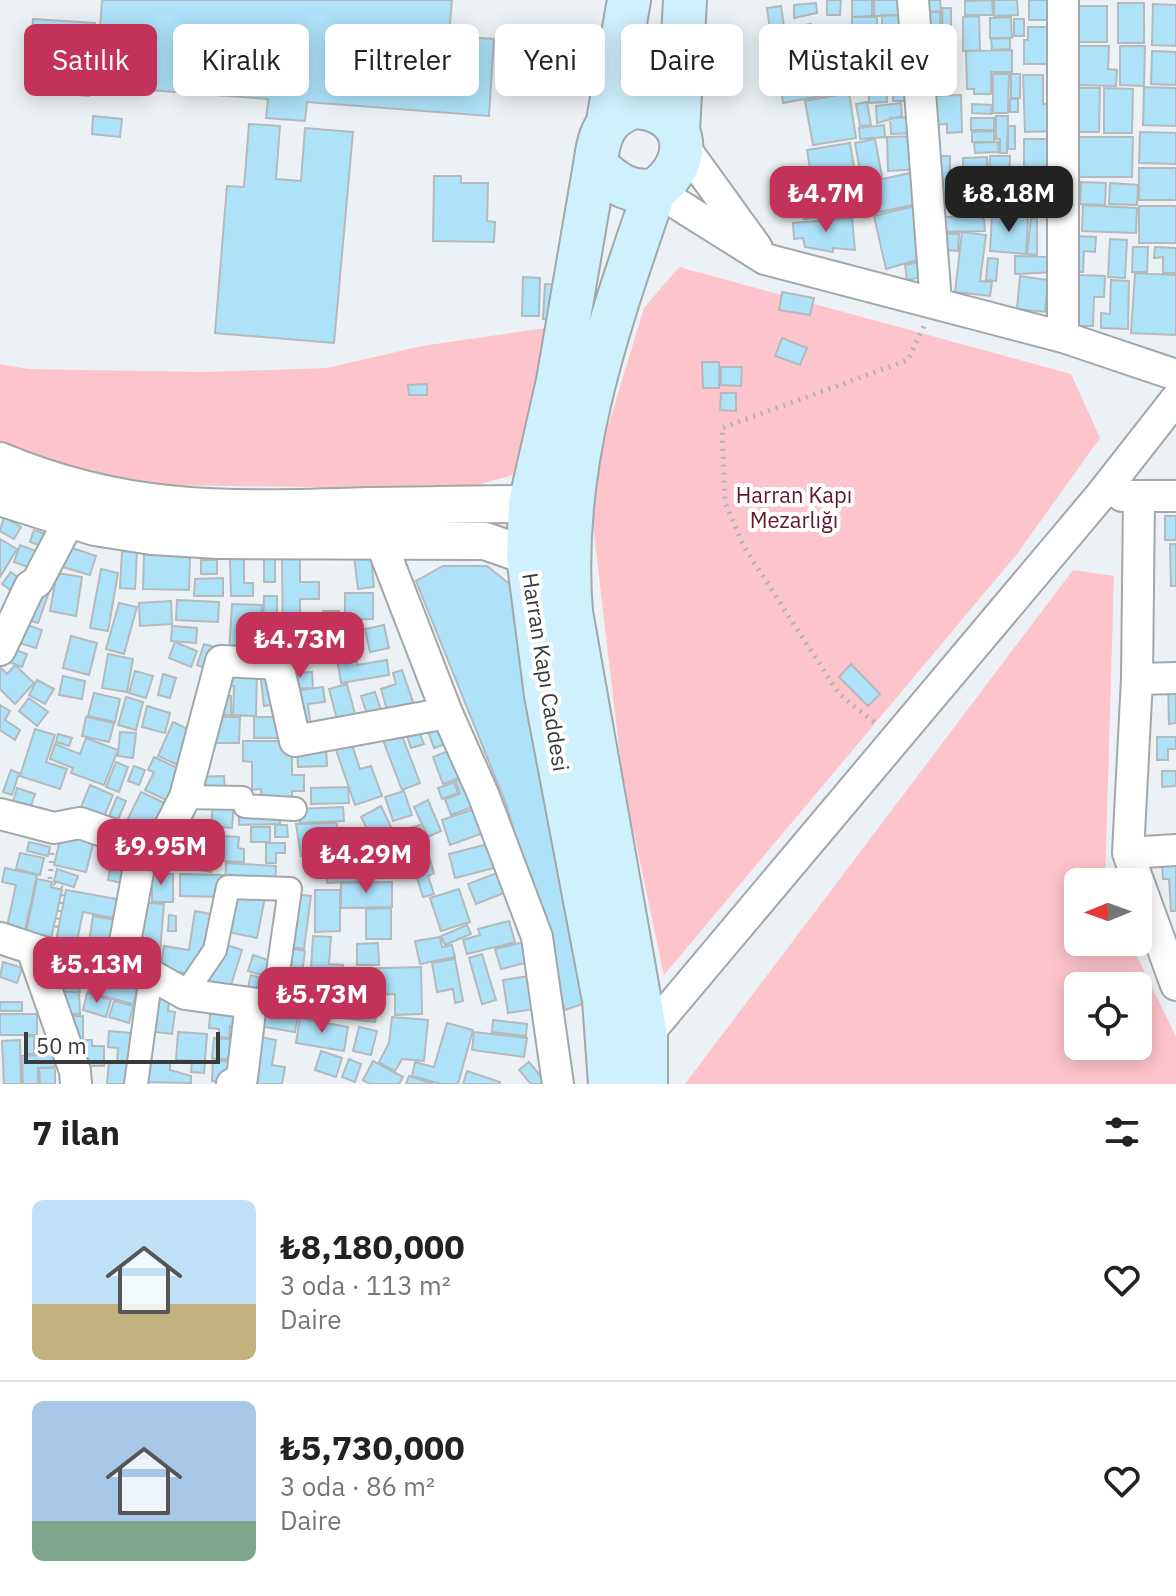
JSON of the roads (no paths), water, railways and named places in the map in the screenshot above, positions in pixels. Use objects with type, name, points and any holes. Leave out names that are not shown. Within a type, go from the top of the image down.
[{"type":"main road","points":[[629,0],[608,121],[600,134],[595,165],[617,186],[631,191],[655,190],[676,170],[685,0]]},
{"type":"main road","points":[[608,121],[633,107],[647,107],[671,120],[680,138]]},
{"type":"main road","name":"Harran Kapı Caddesi","points":[[595,165],[558,381],[547,555],[546,695],[604,1000],[610,1084]]},
{"type":"main road","name":"Harran Kapı Caddesi","points":[[550,504],[591,395],[614,308],[655,190]]},
{"type":"main road","name":"Harran Kapı Caddesi","points":[[547,555],[571,612],[646,1036],[646,1084]]},
{"type":"street","points":[[913,0],[936,303]]},
{"type":"street","points":[[1063,0],[1063,337]]},
{"type":"street","points":[[680,138],[765,259]]},
{"type":"street","points":[[655,190],[765,259],[1063,337],[1176,375]]},
{"type":"street","points":[[623,1084],[646,1036],[897,740],[1100,496],[1176,399]]},
{"type":"street","points":[[0,461],[87,492],[173,507],[550,504]]},
{"type":"street","points":[[1100,496],[1176,496]]},
{"type":"street","points":[[1139,496],[1137,679],[1128,853],[1176,985]]},
{"type":"street","points":[[0,497],[70,519],[152,536],[219,540],[485,541],[547,555]]},
{"type":"street","points":[[0,650],[30,586],[37,582],[70,519]]},
{"type":"street","points":[[380,540],[537,937],[558,1084]]},
{"type":"street","points":[[0,814],[54,828],[80,823],[143,845],[160,846],[185,797],[210,714],[221,661],[278,664],[295,741],[447,713]]},
{"type":"street","points":[[1137,679],[1176,678]]},
{"type":"street","points":[[185,797],[242,798],[245,806],[295,809]]},
{"type":"street","points":[[120,969],[143,845]]},
{"type":"street","points":[[1128,853],[1176,850]]},
{"type":"street","points":[[0,938],[42,952],[151,975],[185,994],[251,1003],[275,993],[290,889],[228,887],[215,950],[185,994]]},
{"type":"street","points":[[42,952],[76,1084]]},
{"type":"street","points":[[136,1084],[151,975]]},
{"type":"street","points":[[232,1084],[242,1078],[251,1003]]},
{"type":"park label","name":"Harran Kapı Mezarlığı","points":[[794,506]]}]
